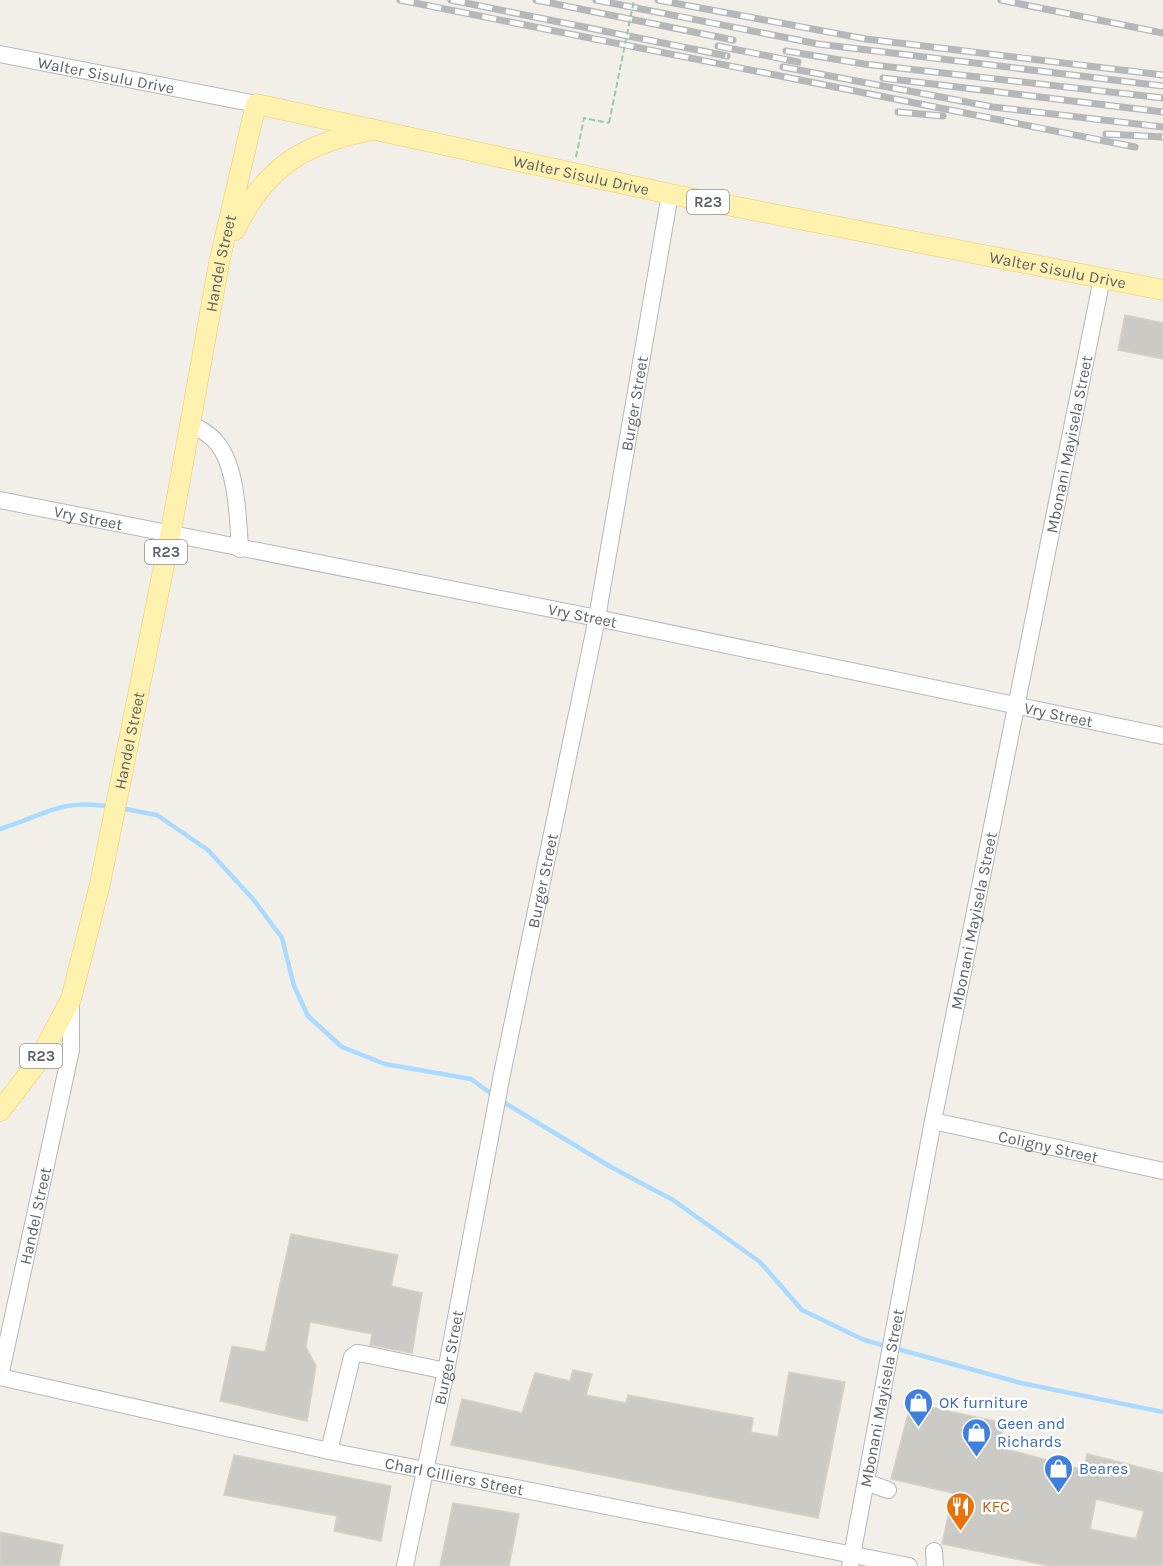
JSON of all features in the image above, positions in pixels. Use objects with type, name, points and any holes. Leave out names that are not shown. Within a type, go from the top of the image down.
[{"type":"main road","name":"Walter Sisulu Drive","points":[[256,104],[670,194],[1163,290]]},
{"type":"main road","name":"Handel Street","points":[[71,999],[100,884],[170,536],[219,263],[256,104]]},
{"type":"main road","points":[[219,263],[246,207],[282,164],[319,145],[349,135],[376,130]]},
{"type":"main road","name":"R23","points":[[1,1110],[37,1063],[71,999]]},
{"type":"street","name":"Walter Sisulu Drive","points":[[0,54],[256,104]]},
{"type":"street","name":"Burger Street","points":[[405,1566],[446,1371],[502,1074],[597,618],[670,194]]},
{"type":"street","name":"Mbonani Mayisela Street","points":[[851,1560],[933,1121],[1102,278]]},
{"type":"street","points":[[190,423],[213,439],[228,464],[236,502],[240,549]]},
{"type":"street","name":"Vry Street","points":[[0,500],[170,536],[597,618],[1163,736]]},
{"type":"street","name":"Handel Street","points":[[0,1377],[71,1050],[71,999]]},
{"type":"street","name":"Coligny Street","points":[[933,1121],[1163,1171]]},
{"type":"street","points":[[329,1451],[352,1357],[357,1353],[446,1371]]},
{"type":"street","name":"Charl Cilliers Street","points":[[0,1377],[329,1451],[851,1560],[909,1566]]},
{"type":"street","points":[[866,1482],[888,1490]]},
{"type":"path","points":[[578,147],[584,118],[609,123],[634,0]]},
{"type":"building","points":[[1125,315],[1163,323],[1163,359],[1118,350]]},
{"type":"building","points":[[291,1234],[398,1255],[391,1286],[422,1293],[412,1353],[370,1345],[372,1334],[310,1322],[306,1347],[316,1366],[307,1421],[220,1401],[232,1346],[265,1352]]},
{"type":"building","points":[[573,1370],[592,1374],[586,1395],[626,1403],[628,1395],[753,1418],[751,1432],[778,1437],[789,1372],[845,1382],[818,1518],[451,1445],[462,1399],[522,1413],[535,1373],[570,1381]]},
{"type":"building","points":[[911,1403],[1004,1423],[998,1447],[1084,1470],[1087,1454],[1163,1473],[1163,1566],[1050,1566],[942,1544],[953,1493],[891,1479]],"holes":[[[1096,1499],[1144,1511],[1136,1539],[1090,1529]]]},
{"type":"building","points":[[234,1455],[391,1486],[381,1541],[334,1531],[337,1516],[224,1495]]},
{"type":"building","points":[[453,1503],[519,1514],[509,1566],[440,1566]]},
{"type":"building","points":[[0,1532],[63,1545],[59,1566],[0,1566]]},
{"type":"waterway","points":[[0,829],[66,806],[111,807]]},
{"type":"waterway","points":[[120,808],[157,815],[208,850],[253,899],[282,938],[294,986],[308,1016],[342,1047],[385,1064],[471,1079],[493,1095]]},
{"type":"waterway","points":[[500,1100],[611,1167],[673,1200],[760,1262],[802,1310],[864,1340],[886,1346]]},
{"type":"waterway","points":[[894,1348],[1021,1383],[1163,1412]]},
{"type":"railway","points":[[400,0],[1135,147]]},
{"type":"railway","points":[[451,0],[727,56]]},
{"type":"railway","points":[[536,0],[733,40]]},
{"type":"railway","points":[[596,0],[818,44],[1163,86]]},
{"type":"railway","points":[[658,0],[866,39],[1163,75]]},
{"type":"railway","points":[[1001,0],[1163,33]]},
{"type":"railway","points":[[718,46],[798,62]]},
{"type":"railway","points":[[786,51],[864,64],[1163,98]]},
{"type":"railway","points":[[783,67],[993,107],[1163,127]]},
{"type":"railway","points":[[883,78],[1163,112]]},
{"type":"railway","points":[[898,112],[943,116]]},
{"type":"railway","points":[[1106,134],[1163,137]]},
{"type":"place","name":"OK furniture","points":[[918,1428]]},
{"type":"place","name":"Geen and Richards","points":[[976,1458]]},
{"type":"place","name":"Beares","points":[[1058,1494]]},
{"type":"place","name":"KFC","points":[[961,1532]]}]
